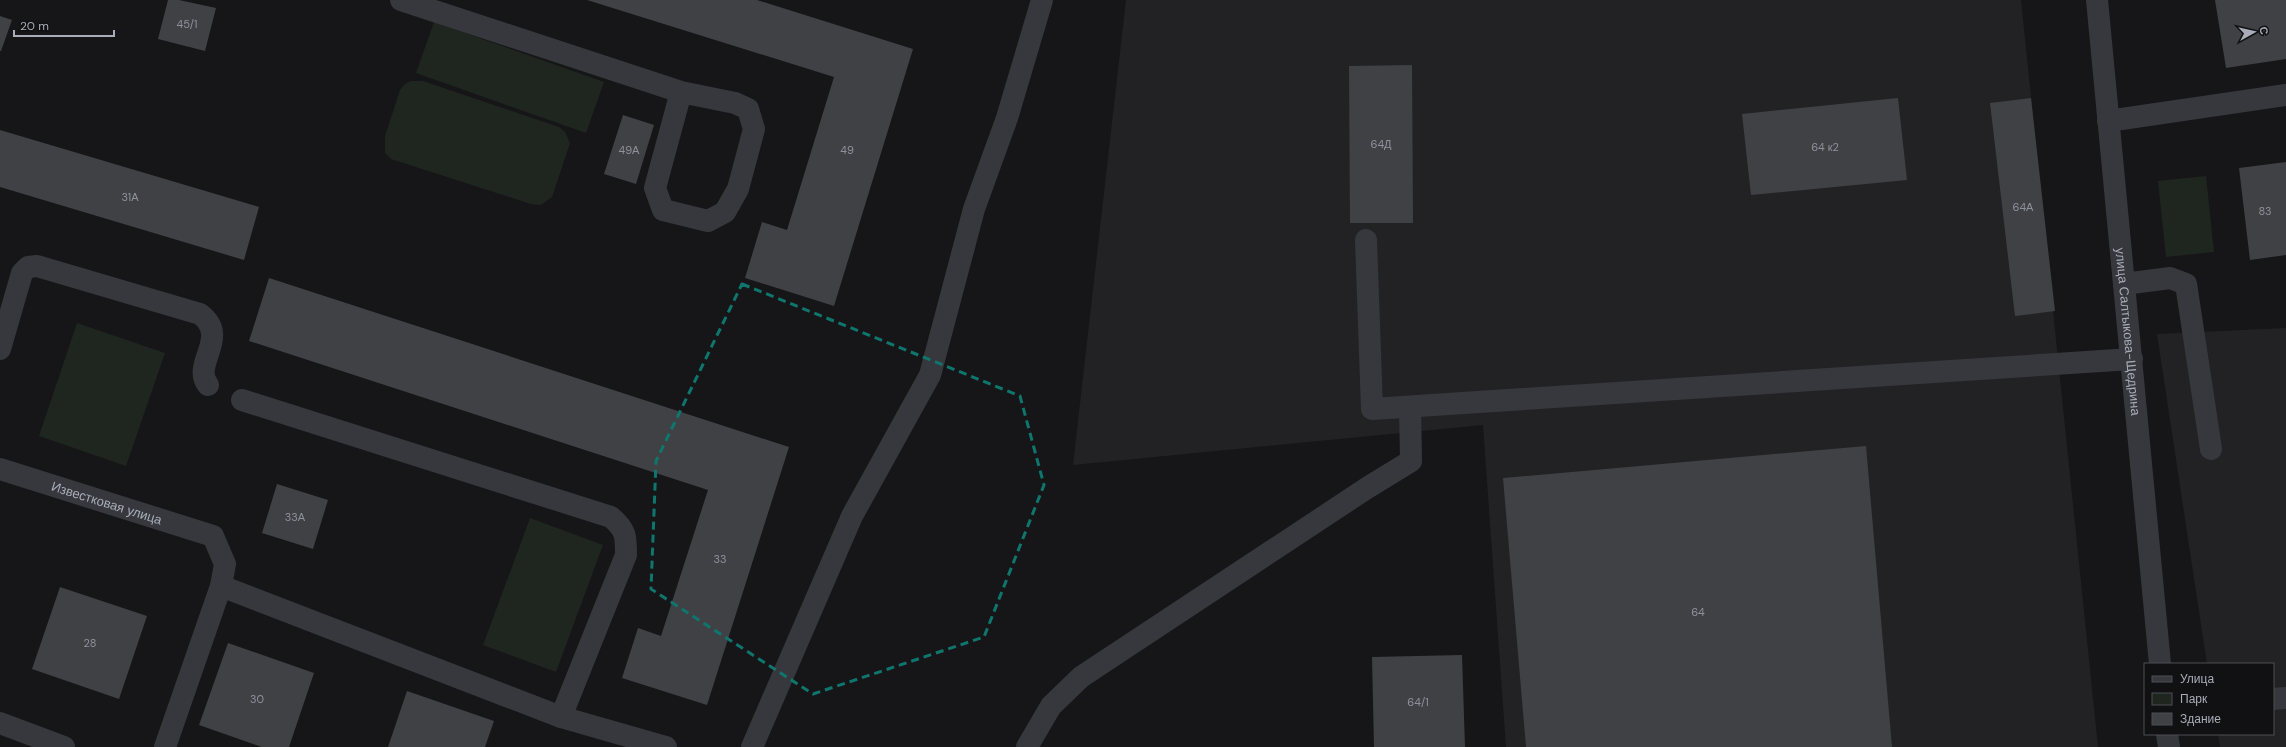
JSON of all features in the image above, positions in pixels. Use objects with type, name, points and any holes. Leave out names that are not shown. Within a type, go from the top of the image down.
[{"type":"street","points":[[401,0],[681,92],[735,103],[748,109],[754,128],[738,189],[725,212],[708,221],[663,210],[655,188],[681,92]]},
{"type":"street","points":[[752,747],[852,516],[930,375],[974,209],[1006,118],[1042,0]]},
{"type":"street","name":"улица Салтыкова-Щедрина","points":[[2097,0],[2160,663]]},
{"type":"street","points":[[2108,121],[2286,95]]},
{"type":"street","points":[[1366,240],[1372,409],[2132,359]]},
{"type":"street","points":[[0,349],[22,273],[28,267],[37,266],[200,314],[212,326],[213,336],[204,373],[205,381],[208,385]]},
{"type":"street","points":[[2124,284],[2170,278],[2186,284],[2211,449]]},
{"type":"street","points":[[242,400],[611,517],[621,526],[626,536],[626,555],[561,717]]},
{"type":"street","points":[[1027,747],[1051,706],[1081,677],[1367,488],[1411,462],[1410,407]]},
{"type":"street","name":"Известковая улица","points":[[0,469],[213,536],[225,564],[221,586]]},
{"type":"street","points":[[165,747],[221,586],[561,717],[666,747]]},
{"type":"street","points":[[2274,699],[2286,698]]},
{"type":"street","points":[[0,723],[64,747]]},
{"type":"street","points":[[2168,735],[2169,747]]},
{"type":"highlighted area","points":[[742,284],[1020,396],[1044,485],[984,637],[813,694],[651,589],[656,461]]},
{"type":"shaded area","points":[[1126,0],[2021,0],[2098,747],[1506,747],[1483,425],[1073,465]]},
{"type":"shaded area","points":[[2286,328],[2286,747],[2220,747],[2218,735],[2274,735],[2274,663],[2207,663],[2157,334]]},
{"type":"green space","points":[[434,22],[604,82],[586,133],[416,73]]},
{"type":"green space","points":[[411,81],[423,81],[559,127],[565,132],[570,143],[552,197],[541,205],[531,204],[391,159],[385,153],[385,136],[400,90],[405,84]]},
{"type":"green space","points":[[2206,176],[2214,252],[2166,257],[2158,181]]},
{"type":"green space","points":[[77,323],[165,353],[126,466],[39,436]]},
{"type":"green space","points":[[530,518],[603,545],[556,672],[483,645]]},
{"type":"building","points":[[168,0],[179,0],[216,8],[205,51],[158,39]]},
{"type":"building","points":[[587,0],[757,0],[913,49],[834,306],[745,278],[762,222],[787,230],[834,77]]},
{"type":"building","points":[[2215,0],[2286,0],[2286,59],[2226,68]]},
{"type":"building","points":[[0,16],[12,20],[1,51],[0,51]]},
{"type":"building","points":[[1412,65],[1413,223],[1350,223],[1349,66]]},
{"type":"building","points":[[1898,98],[1907,180],[1751,195],[1742,114]]},
{"type":"building","points":[[2031,98],[2055,311],[2015,316],[1990,103]]},
{"type":"building","points":[[623,115],[654,125],[636,184],[604,174]]},
{"type":"building","points":[[0,130],[259,207],[244,260],[0,187]]},
{"type":"building","points":[[2286,162],[2286,255],[2250,260],[2239,168]]},
{"type":"building","points":[[269,278],[789,447],[707,705],[622,678],[638,628],[661,636],[708,490],[249,341]]},
{"type":"building","points":[[1866,446],[1892,747],[1526,747],[1503,478]]},
{"type":"building","points":[[277,484],[328,500],[313,549],[262,533]]},
{"type":"building","points":[[60,587],[147,616],[119,699],[32,669]]},
{"type":"building","points":[[228,643],[314,673],[289,747],[262,747],[199,725]]},
{"type":"building","points":[[1462,655],[1465,747],[1374,747],[1372,657]]},
{"type":"building","points":[[407,691],[494,721],[485,747],[388,747]]}]
